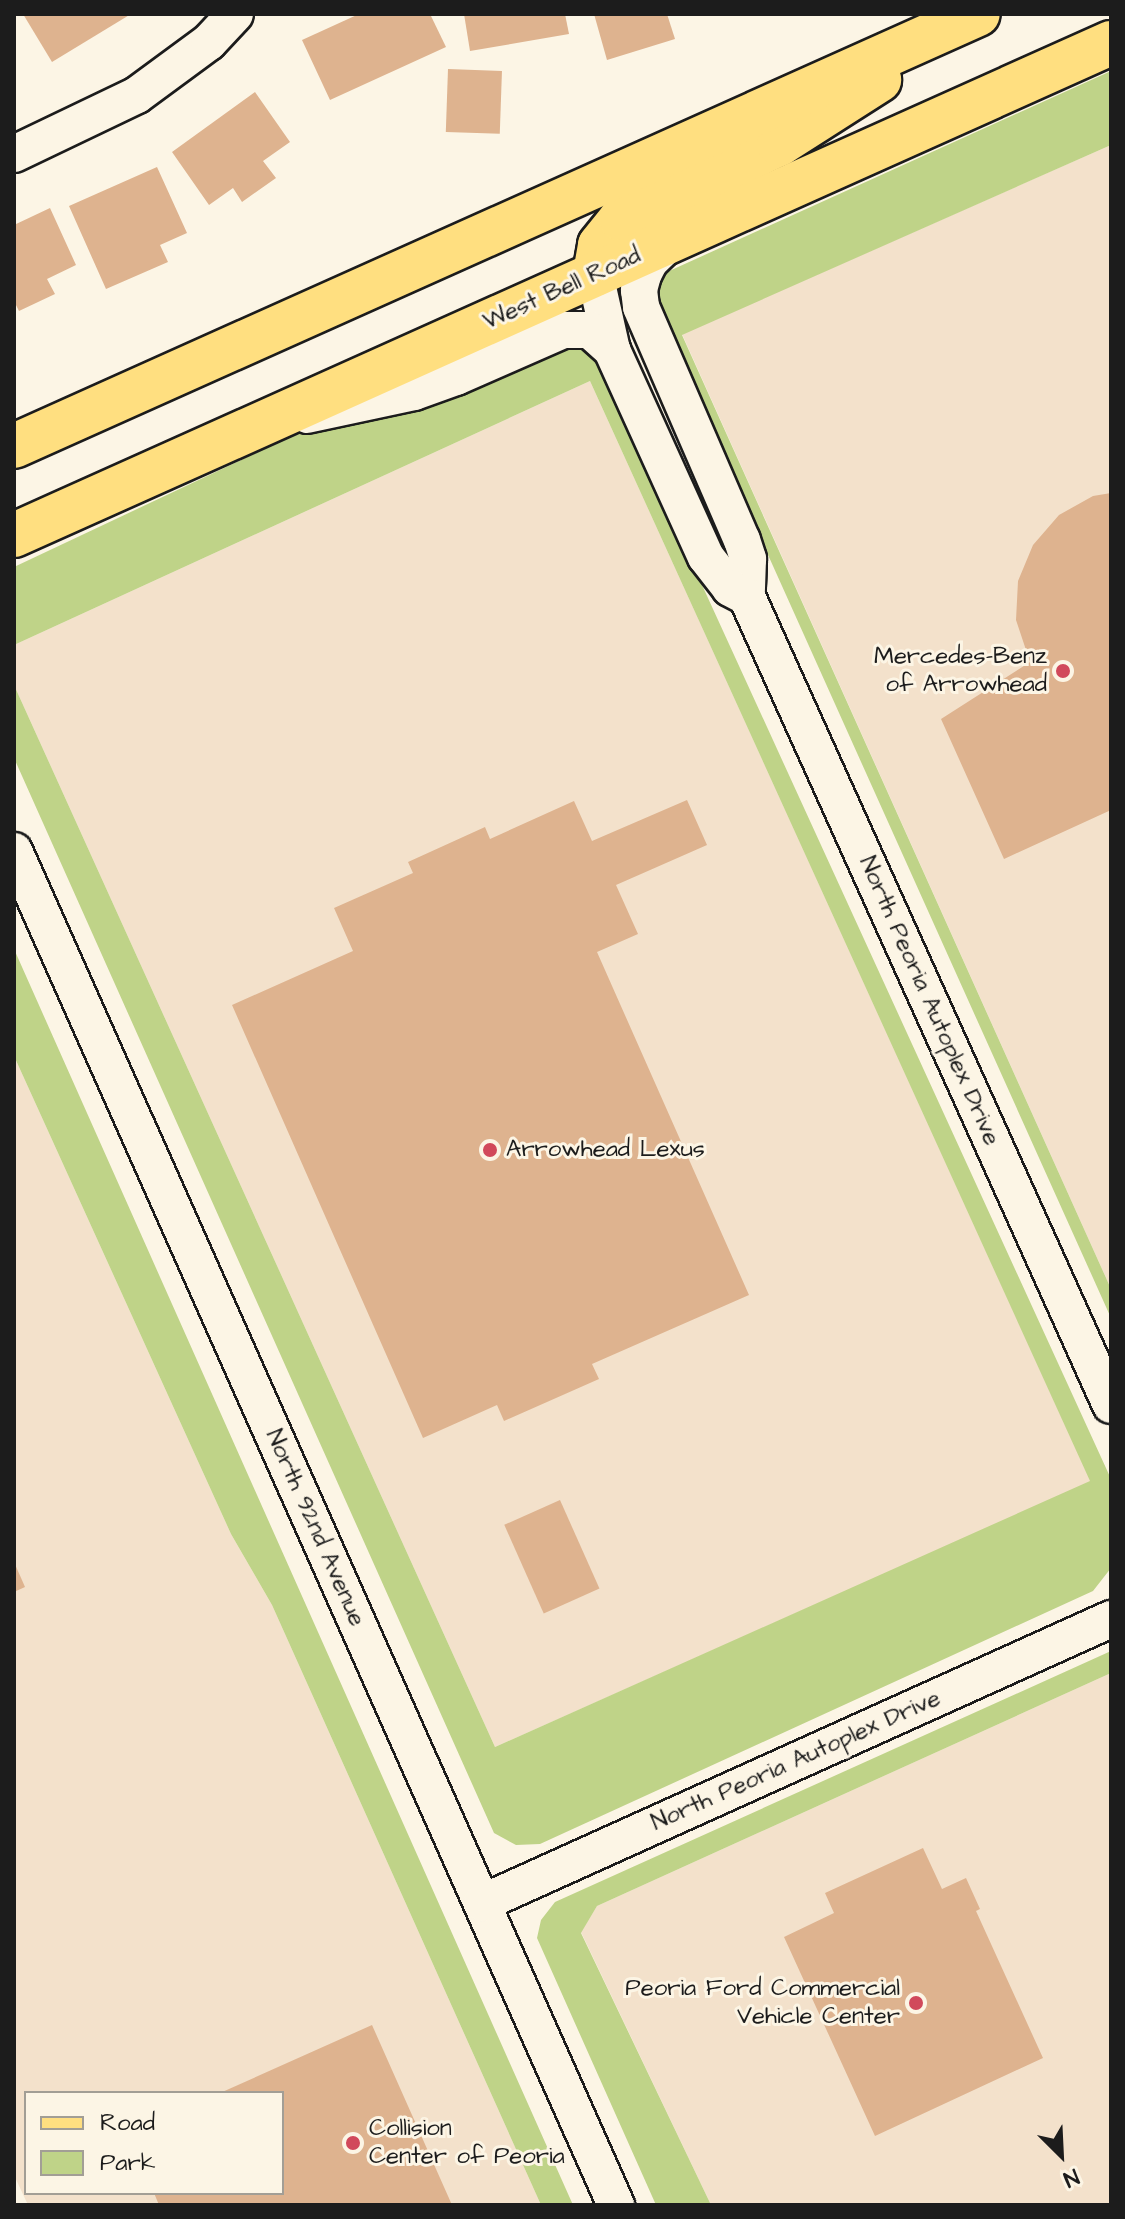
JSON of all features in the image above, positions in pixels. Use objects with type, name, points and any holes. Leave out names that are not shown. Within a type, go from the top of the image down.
[{"type":"main road","points":[[14,446],[978,14]]},
{"type":"main road","points":[[595,274],[600,245],[621,219],[779,144],[825,117],[866,91],[934,34]]},
{"type":"main road","name":"West Bell Road","points":[[14,535],[1111,43]]},
{"type":"street","points":[[14,154],[137,95],[209,42],[235,14]]},
{"type":"street","name":"North Peoria Autoplex Drive","points":[[674,238],[650,261],[643,275],[639,290],[641,307],[742,540],[748,559],[747,597],[1111,1405]]},
{"type":"street","name":"North Peoria Autoplex Drive","points":[[595,274],[612,350],[706,557],[730,588],[747,597]]},
{"type":"street","points":[[274,418],[319,413],[414,392],[563,330],[590,330],[612,350]]},
{"type":"street","name":"North 92nd Avenue","points":[[14,851],[616,2205]]},
{"type":"street","name":"North Peoria Autoplex Drive","points":[[482,1903],[1111,1619]]},
{"type":"shaded area","points":[[1111,145],[1111,1289],[682,334]]},
{"type":"shaded area","points":[[590,381],[1091,1482],[495,1747],[14,685],[14,645]]},
{"type":"shaded area","points":[[14,1056],[231,1534],[272,1605],[541,2205],[28,2205],[14,2175]]},
{"type":"shaded area","points":[[1111,1673],[1111,2205],[711,2205],[581,1932],[597,1906]]},
{"type":"green space","points":[[1111,71],[1111,145],[682,335],[1111,1289],[1111,1318],[657,308],[657,287],[667,272]]},
{"type":"green space","points":[[567,341],[590,347],[600,362],[1111,1479],[1111,1568],[1093,1591],[540,1844],[516,1845],[494,1833],[14,758],[14,685],[495,1747],[1090,1481],[590,381],[14,645],[14,567],[292,436],[445,395]]},
{"type":"green space","points":[[14,949],[573,2205],[541,2205],[272,1605],[231,1534],[14,1056]]},
{"type":"green space","points":[[1111,1651],[1111,1673],[597,1906],[581,1933],[711,2205],[656,2205],[537,1938],[541,1920],[555,1902]]},
{"type":"building","points":[[23,14],[131,14],[52,62]]},
{"type":"building","points":[[359,14],[430,14],[446,47],[330,100],[302,40]]},
{"type":"building","points":[[464,14],[565,14],[569,34],[470,51]]},
{"type":"building","points":[[594,14],[667,14],[675,39],[607,60]]},
{"type":"building","points":[[448,69],[502,71],[500,134],[446,132]]},
{"type":"building","points":[[255,92],[290,142],[263,161],[276,178],[242,202],[233,188],[209,205],[172,152]]},
{"type":"building","points":[[157,167],[187,233],[160,245],[168,262],[106,289],[69,206]]},
{"type":"building","points":[[50,208],[76,265],[47,279],[55,294],[19,311],[14,301],[14,225]]},
{"type":"building","name":"Mercedes-Benz of Arrowhead","points":[[1111,493],[1111,810],[1004,859],[941,719],[1030,662],[1016,620],[1018,581],[1033,545],[1059,515],[1093,496]]},
{"type":"building","name":"Arrowhead Lexus","points":[[687,800],[707,845],[616,885],[638,934],[597,952],[749,1295],[592,1364],[599,1379],[504,1421],[497,1405],[423,1438],[232,1005],[353,951],[334,908],[413,873],[408,862],[485,827],[490,839],[574,801],[592,841]]},
{"type":"building","points":[[560,1500],[599,1589],[544,1613],[504,1525]]},
{"type":"building","points":[[14,1562],[25,1587],[14,1592]]},
{"type":"building","name":"Peoria Ford Commercial Vehicle Center","points":[[923,1848],[942,1889],[966,1878],[980,1909],[976,1911],[1043,2058],[875,2136],[784,1937],[834,1913],[825,1893]]},
{"type":"building","name":"Collision Center of Peoria","points":[[372,2025],[452,2205],[159,2205],[155,2195],[284,2195],[284,2091],[224,2091]]},
{"type":"place","name":"Mercedes-Benz of Arrowhead","points":[[1063,671]]},
{"type":"place","name":"Arrowhead Lexus","points":[[490,1150]]},
{"type":"place","name":"Peoria Ford Commercial Vehicle Center","points":[[916,2003]]},
{"type":"place","name":"Collision Center of Peoria","points":[[353,2143]]}]
